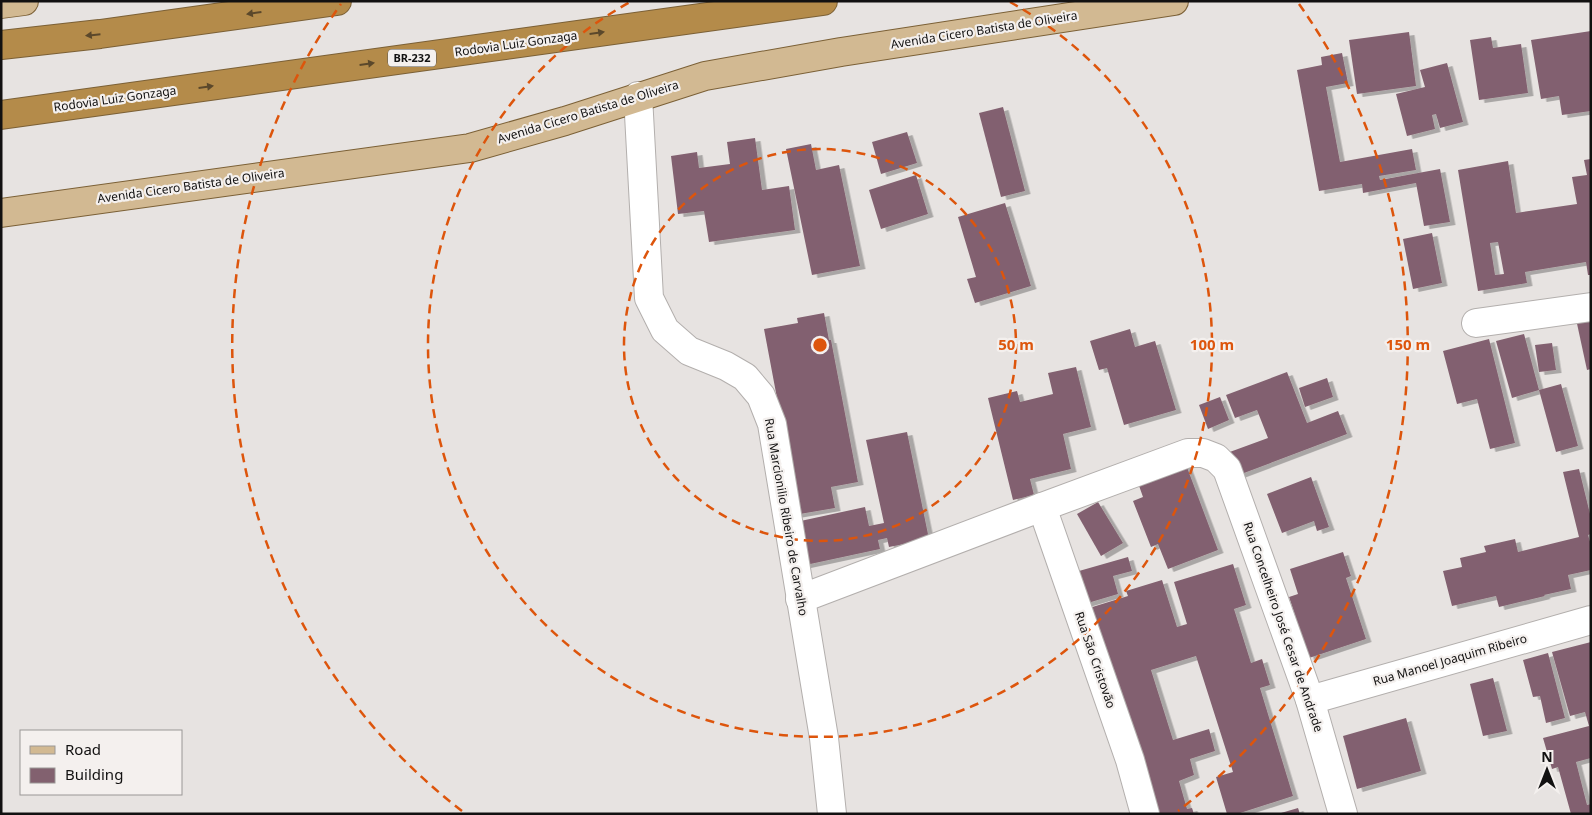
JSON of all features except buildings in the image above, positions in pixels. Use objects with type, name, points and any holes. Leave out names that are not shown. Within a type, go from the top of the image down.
[{"type":"highway","points":[[1,45],[110,33],[337,1]]},
{"type":"highway","name":"Rodovia Luiz Gonzaga","points":[[1,115],[823,1]]},
{"type":"main road","points":[[1,4],[24,1]]},
{"type":"main road","name":"Avenida Cicero Batista de Oliveira","points":[[1,212],[470,148],[565,121],[705,76],[841,52],[1174,1]]},
{"type":"street","name":"Rua Marcionilio Ribeiro de Carvalho","points":[[638,96],[649,298],[666,330],[689,351],[726,366],[745,377],[761,396],[772,424],[824,738],[832,814]]},
{"type":"street","points":[[1476,323],[1591,307]]},
{"type":"street","name":"Rua Concelheiro José Cesar de Andrade","points":[[1042,507],[1188,453],[1202,453],[1216,458],[1227,469],[1310,700],[1343,814]]},
{"type":"street","points":[[800,599],[1042,507]]},
{"type":"street","name":"Rua São Cristovão","points":[[1042,507],[1130,760],[1145,814]]},
{"type":"street","name":"Rua Manoel Joaquim Ribeiro","points":[[1310,700],[1591,620]]}]
